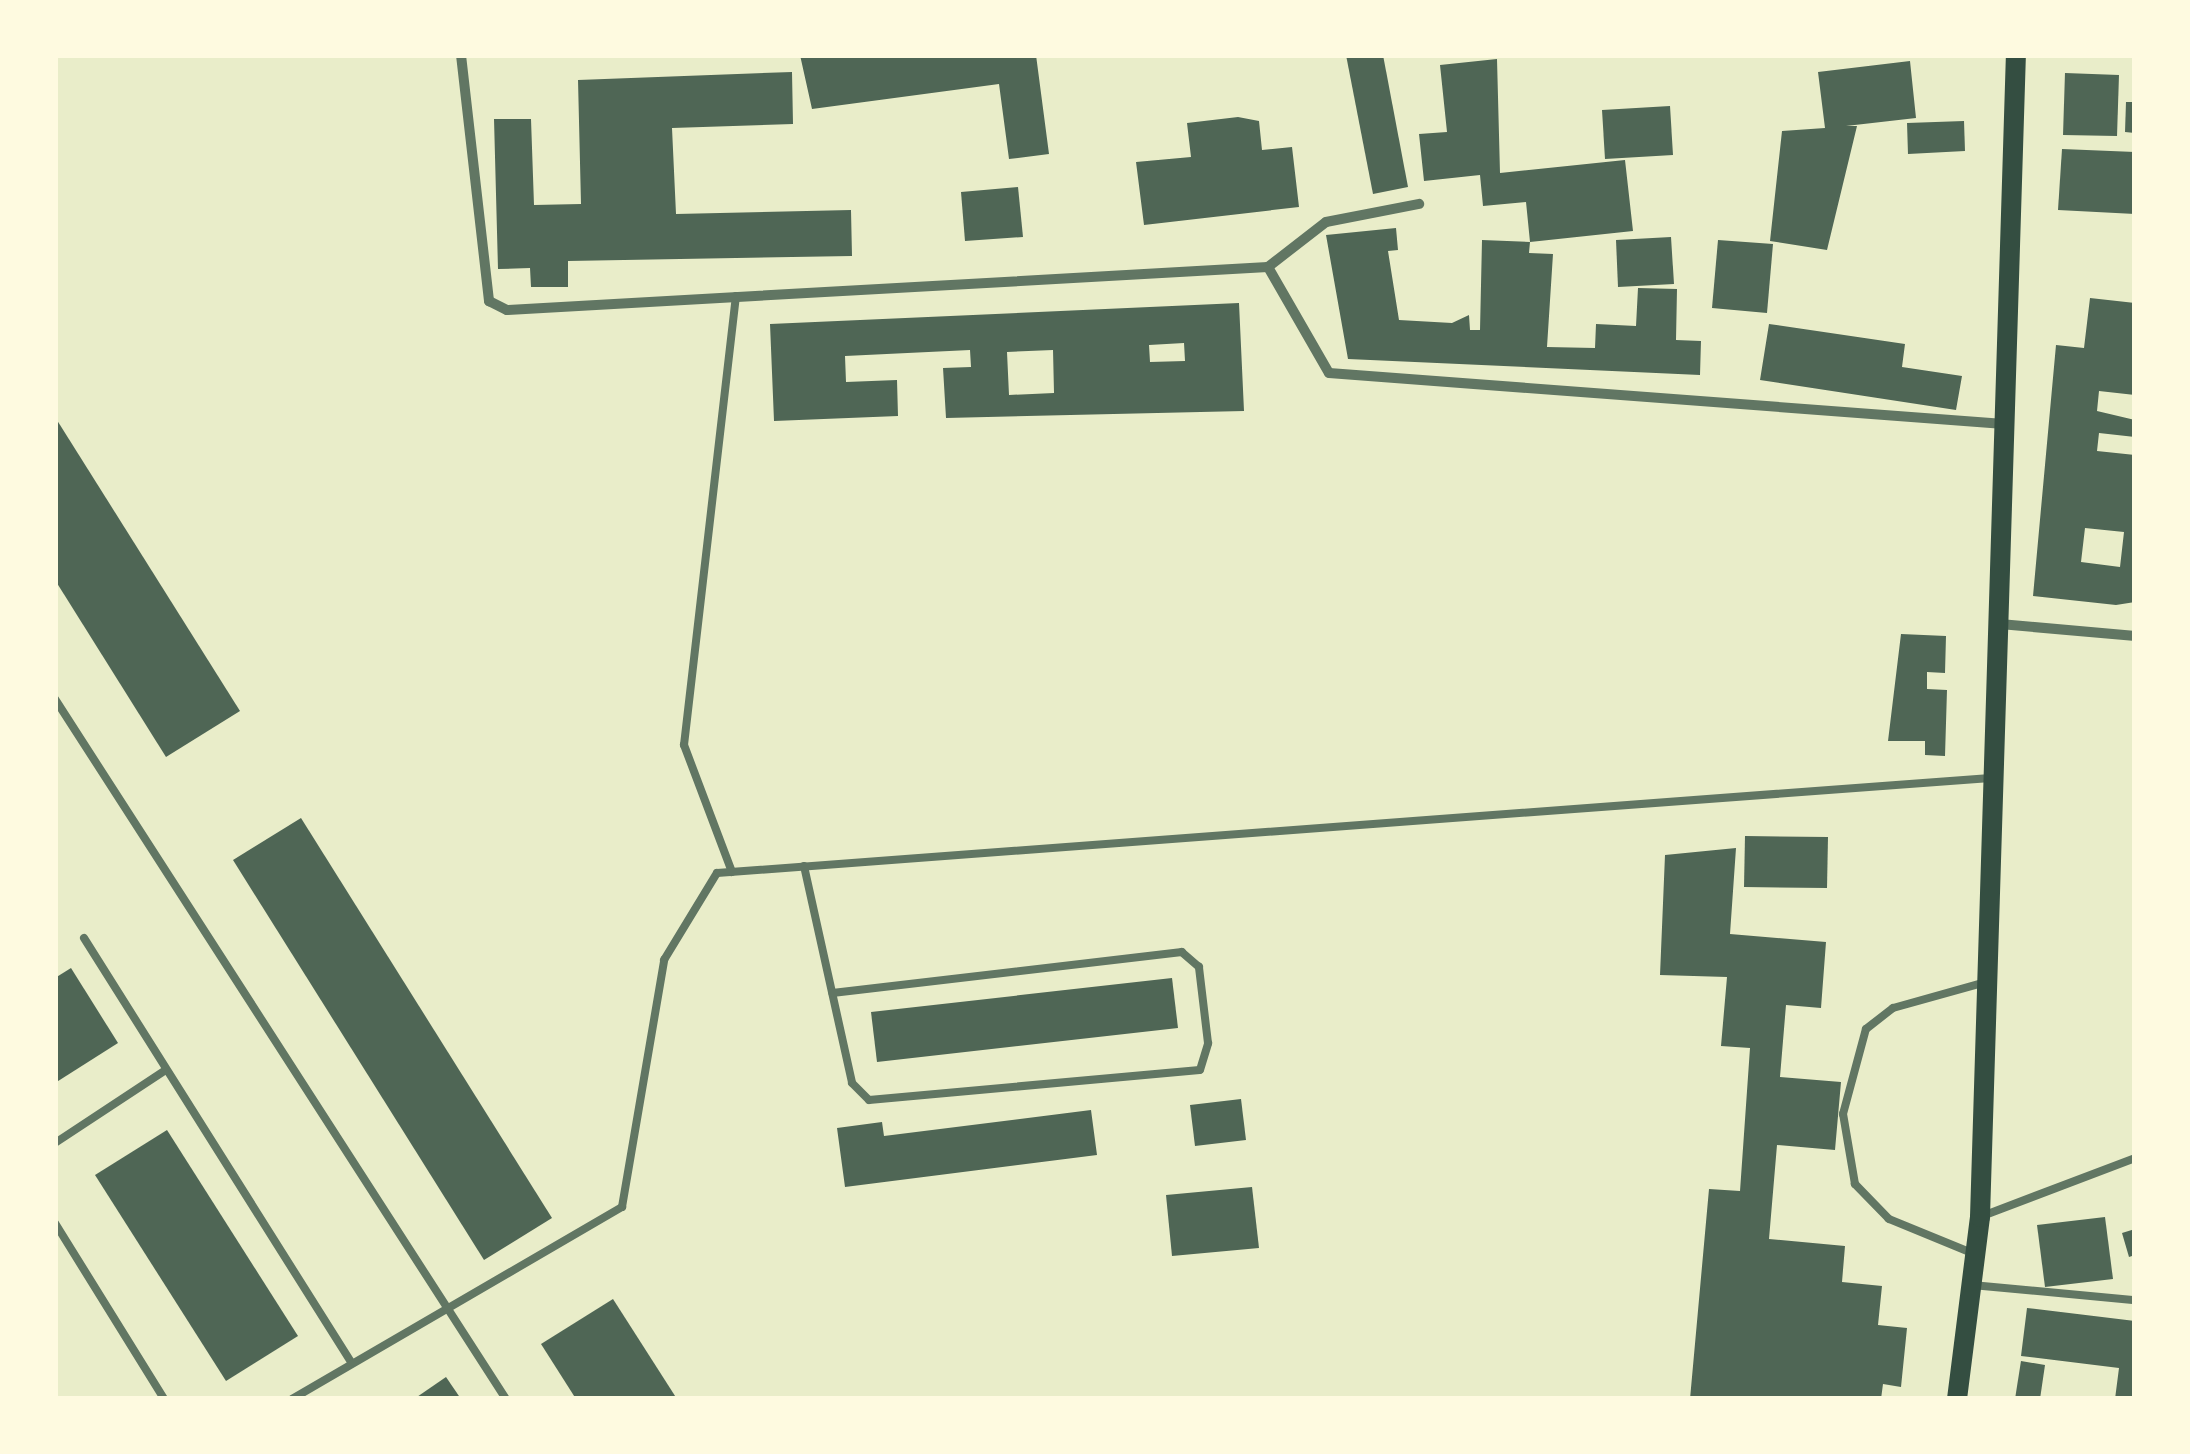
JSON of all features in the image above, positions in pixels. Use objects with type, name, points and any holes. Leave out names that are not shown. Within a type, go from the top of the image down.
[{"type":"main road","points":[[1957,1399],[1980,1216],[1991,980],[2016,55]]},
{"type":"street","points":[[461,55],[489,300],[506,310],[1268,267],[1326,222],[1419,204]]},
{"type":"street","points":[[1268,267],[1329,373],[2004,424]]},
{"type":"street","points":[[2000,624],[2135,636]]},
{"type":"lane","points":[[732,872],[684,745],[736,296]]},
{"type":"lane","points":[[55,698],[158,867],[452,1310],[506,1399]]},
{"type":"lane","points":[[292,1399],[351,1362],[452,1310],[622,1206],[664,960],[717,873],[1994,778]]},
{"type":"lane","points":[[804,866],[832,993],[852,1083],[869,1100],[1200,1070],[1208,1044],[1200,967],[1182,952],[832,993]]},
{"type":"lane","points":[[84,938],[164,1071],[351,1362]]},
{"type":"lane","points":[[1976,1255],[1889,1219],[1855,1184],[1844,1114],[1866,1029],[1893,1008],[1991,980]]},
{"type":"lane","points":[[55,1144],[164,1071]]},
{"type":"lane","points":[[1980,1216],[2135,1158]]},
{"type":"lane","points":[[55,1223],[164,1399]]},
{"type":"lane","points":[[1972,1285],[2135,1300]]},
{"type":"building","points":[[800,55],[1036,55],[1049,154],[1009,159],[999,84],[812,109]]},
{"type":"building","points":[[1346,55],[1383,55],[1408,187],[1373,194]]},
{"type":"building","points":[[1497,59],[1500,173],[1625,160],[1633,231],[1530,242],[1526,202],[1483,206],[1480,175],[1424,181],[1419,134],[1447,132],[1440,65]]},
{"type":"building","points":[[1910,61],[1916,118],[1846,126],[1857,126],[1827,250],[1770,241],[1782,131],[1825,128],[1818,72]]},
{"type":"building","points":[[792,72],[793,124],[672,128],[676,214],[851,210],[852,256],[568,261],[568,287],[531,287],[530,268],[498,269],[494,119],[531,119],[534,205],[581,204],[578,80]]},
{"type":"building","points":[[2065,73],[2119,75],[2117,136],[2063,135]]},
{"type":"building","points":[[2126,102],[2135,102],[2135,133],[2125,132]]},
{"type":"building","points":[[1670,106],[1673,155],[1605,159],[1602,110]]},
{"type":"building","points":[[1238,117],[1259,121],[1262,150],[1292,147],[1299,207],[1144,225],[1136,162],[1191,157],[1187,123]]},
{"type":"building","points":[[1964,121],[1965,151],[1908,154],[1907,123]]},
{"type":"building","points":[[2062,149],[2135,152],[2135,214],[2058,210]]},
{"type":"building","points":[[1018,187],[1023,237],[965,241],[961,192]]},
{"type":"building","points":[[1396,228],[1398,250],[1388,251],[1399,320],[1452,323],[1469,315],[1470,330],[1480,330],[1482,240],[1530,242],[1529,253],[1553,254],[1547,347],[1595,348],[1596,324],[1636,326],[1638,288],[1677,289],[1676,340],[1701,341],[1700,375],[1348,359],[1326,235]]},
{"type":"building","points":[[1671,237],[1674,284],[1618,287],[1616,240]]},
{"type":"building","points":[[1718,240],[1773,244],[1767,313],[1712,308]]},
{"type":"building","points":[[2090,298],[2135,303],[2135,395],[2099,391],[2097,411],[2135,420],[2135,437],[2099,433],[2097,451],[2135,455],[2135,602],[2116,605],[2033,596],[2056,345],[2084,348]],"holes":[[[2085,528],[2124,532],[2120,567],[2081,562]]]},
{"type":"building","points":[[1239,303],[1244,411],[946,418],[943,368],[971,367],[970,350],[845,356],[846,382],[897,380],[898,416],[774,421],[770,324]],"holes":[[[1184,343],[1185,361],[1150,362],[1149,345]],[[1053,350],[1054,393],[1009,395],[1007,352]]]},
{"type":"building","points":[[1769,324],[1905,344],[1902,367],[1962,376],[1956,410],[1760,380]]},
{"type":"building","points":[[55,417],[240,711],[166,757],[55,580]]},
{"type":"building","points":[[1901,634],[1946,636],[1945,673],[1927,672],[1927,689],[1947,690],[1945,756],[1925,755],[1925,741],[1888,741]]},
{"type":"building","points":[[301,818],[552,1218],[484,1260],[233,860]]},
{"type":"building","points":[[1745,836],[1828,837],[1827,888],[1744,887]]},
{"type":"building","points":[[1736,848],[1730,934],[1826,942],[1821,1008],[1786,1005],[1780,1077],[1841,1082],[1835,1150],[1777,1145],[1769,1239],[1845,1246],[1842,1282],[1882,1286],[1878,1325],[1907,1328],[1901,1387],[1883,1384],[1881,1399],[1690,1399],[1709,1189],[1740,1191],[1750,1048],[1721,1046],[1727,977],[1660,975],[1665,855]]},
{"type":"building","points":[[71,968],[118,1043],[55,1083],[55,978]]},
{"type":"building","points":[[1172,978],[1178,1028],[877,1062],[871,1012]]},
{"type":"building","points":[[1241,1099],[1246,1140],[1195,1146],[1190,1105]]},
{"type":"building","points":[[1091,1110],[1097,1155],[845,1187],[837,1128],[882,1122],[884,1136]]},
{"type":"building","points":[[167,1130],[298,1336],[226,1381],[95,1175]]},
{"type":"building","points":[[1252,1187],[1259,1248],[1172,1256],[1166,1195]]},
{"type":"building","points":[[2105,1217],[2113,1279],[2045,1287],[2037,1225]]},
{"type":"building","points":[[2135,1229],[2135,1255],[2129,1257],[2122,1233]]},
{"type":"building","points":[[613,1299],[677,1399],[576,1399],[541,1344]]},
{"type":"building","points":[[2027,1308],[2135,1321],[2135,1399],[2115,1399],[2119,1368],[2021,1356]]},
{"type":"building","points":[[2021,1361],[2045,1365],[2040,1399],[2015,1399]]},
{"type":"building","points":[[446,1377],[461,1399],[414,1399]]}]
